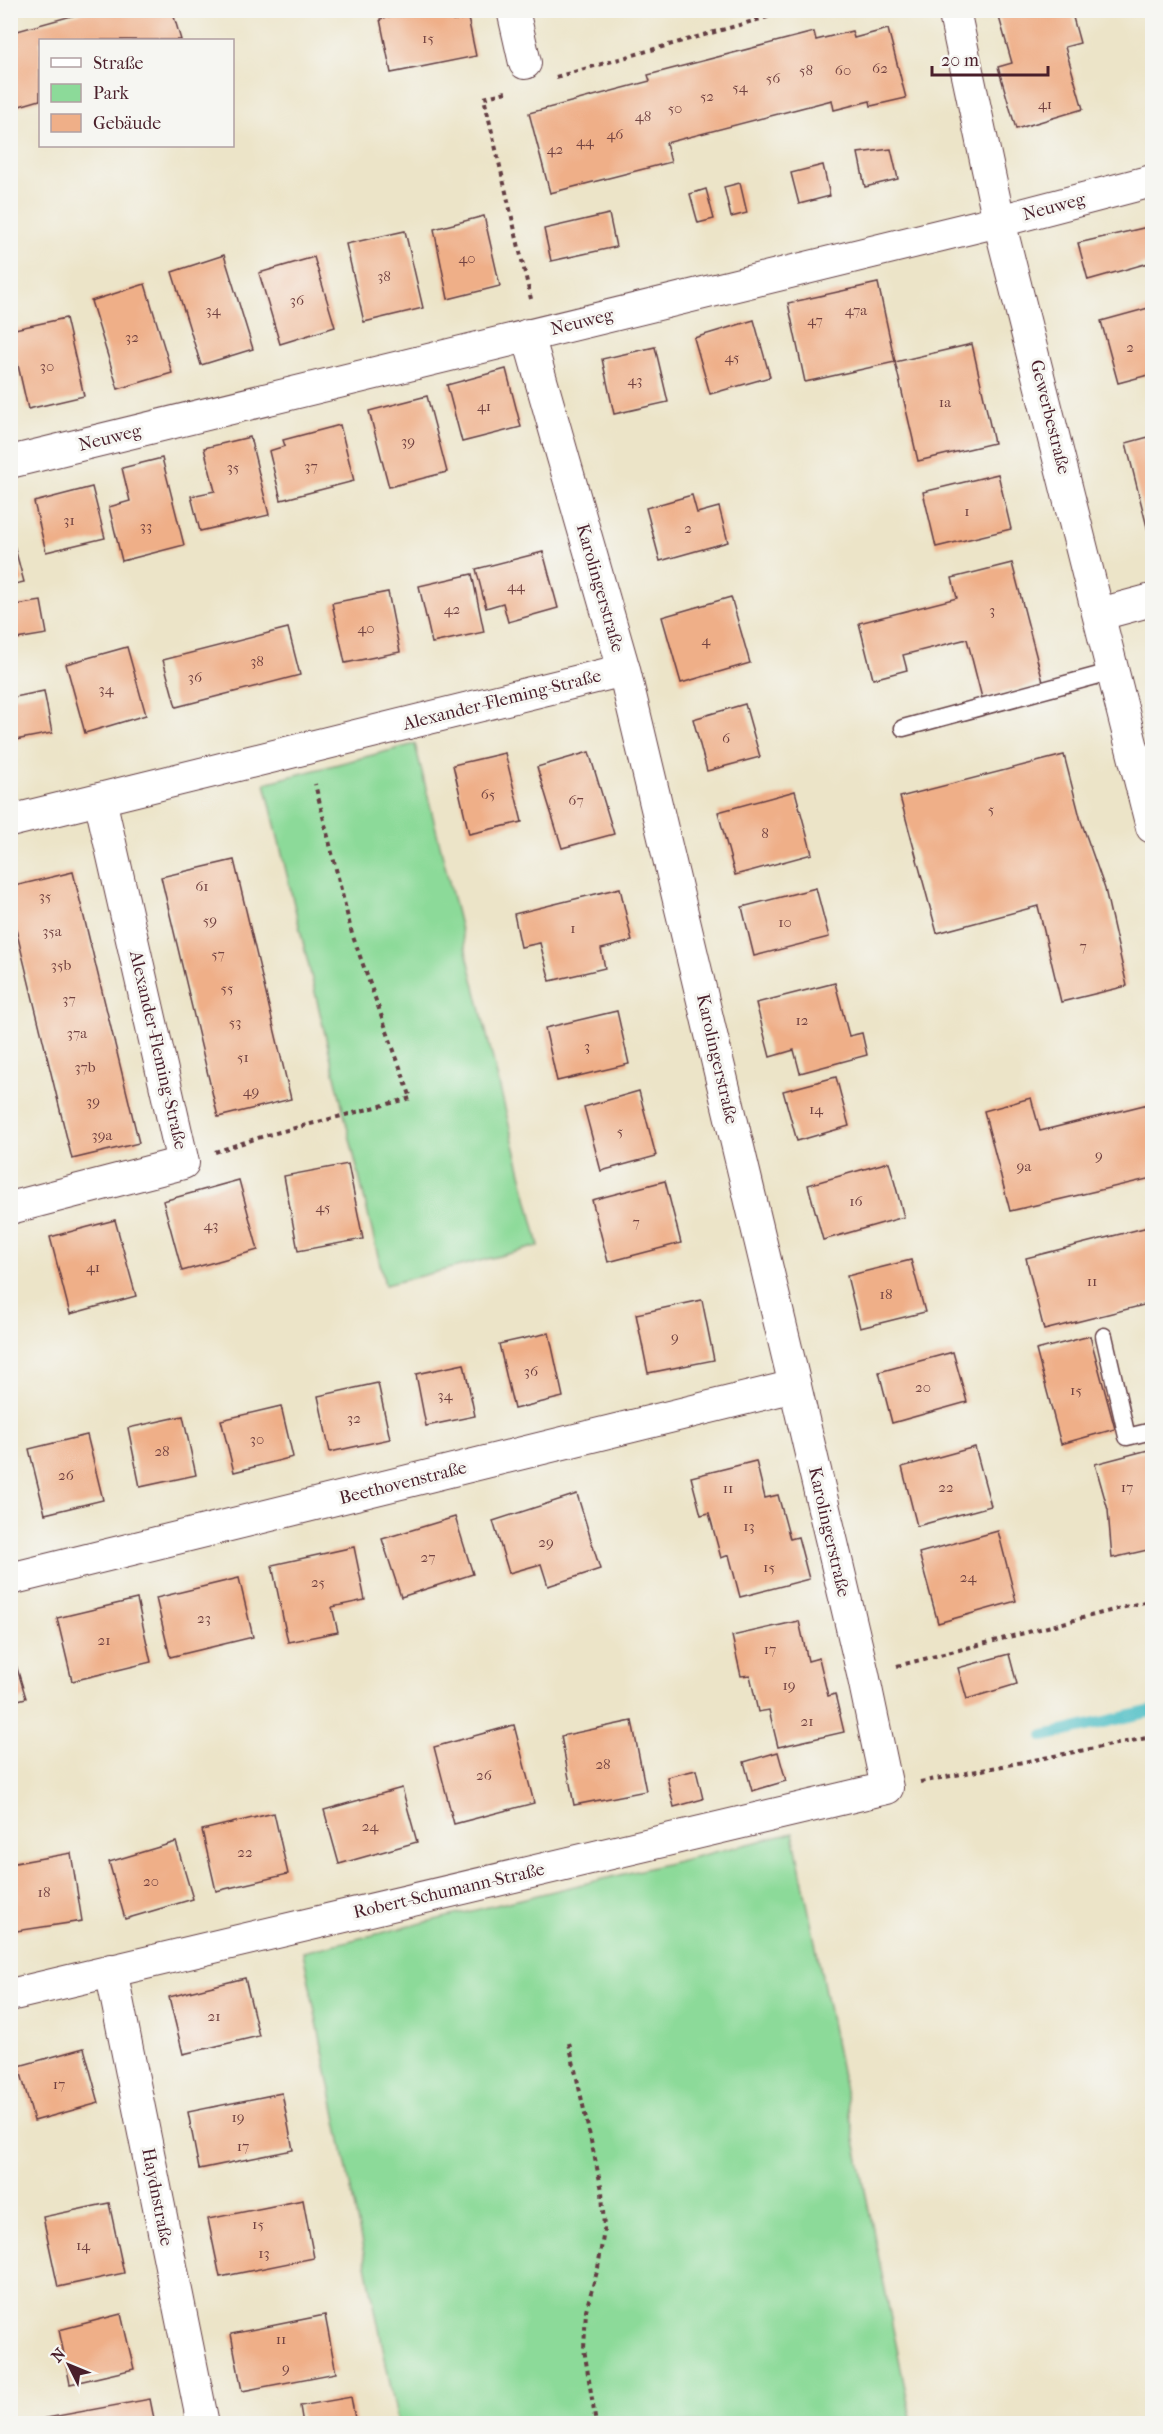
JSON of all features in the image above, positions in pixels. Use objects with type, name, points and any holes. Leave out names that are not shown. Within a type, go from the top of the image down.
[{"type":"street","points":[[513,10],[525,63]]},
{"type":"street","name":"Gewerbestraße","points":[[954,10],[999,221],[1151,812]]},
{"type":"street","name":"Neuweg","points":[[10,462],[530,321],[999,221],[1152,181]]},
{"type":"street","name":"Karolingerstraße","points":[[530,321],[624,670],[863,1674],[887,1788]]},
{"type":"street","points":[[1100,614],[1152,600]]},
{"type":"street","name":"Alexander-Fleming-Straße","points":[[10,821],[624,670]]},
{"type":"street","name":"Alexander-Fleming-Straße","points":[[10,1208],[183,1163],[100,799]]},
{"type":"street","name":"Beethovenstraße","points":[[10,1579],[795,1386]]},
{"type":"street","name":"Robert-Schumann-Straße","points":[[10,1995],[887,1788]]},
{"type":"street","name":"Haydnstraße","points":[[111,1970],[203,2424]]},
{"type":"lane","points":[[903,728],[1114,671]]},
{"type":"lane","points":[[1104,1336],[1127,1437],[1152,1431]]},
{"type":"path","points":[[553,78],[792,10]]},
{"type":"path","points":[[507,91],[484,98],[530,321]]},
{"type":"path","points":[[183,1163],[264,1136],[411,1098],[352,933],[306,748]]},
{"type":"path","points":[[889,1668],[1152,1600]]},
{"type":"path","points":[[887,1788],[1152,1737]]},
{"type":"path","points":[[569,2043],[602,2200],[604,2230],[598,2268],[586,2310],[584,2349],[596,2424]]},
{"type":"green space","points":[[415,744],[539,1246],[385,1285],[265,783]]},
{"type":"green space","points":[[793,1833],[912,2423],[398,2423],[303,1952]]},
{"type":"building","points":[[93,10],[172,10],[181,39],[39,39],[39,100],[16,107],[10,87],[10,33]]},
{"type":"building","points":[[398,10],[451,10],[453,21],[468,18],[476,56],[391,73],[380,19],[399,14]]},
{"type":"building","points":[[997,10],[1071,10],[1080,43],[1065,47],[1083,109],[1016,129],[998,67],[1012,63]]},
{"type":"building","points":[[888,29],[906,98],[871,106],[870,101],[834,110],[832,100],[666,143],[671,162],[550,193],[529,113],[650,81],[648,75],[814,32],[816,40],[852,31],[854,38]]},
{"type":"building","points":[[891,149],[898,179],[865,187],[858,153]]},
{"type":"building","points":[[823,165],[830,196],[799,204],[791,173]]},
{"type":"building","points":[[740,183],[747,213],[731,217],[724,187]]},
{"type":"building","points":[[706,189],[714,219],[698,223],[690,194]]},
{"type":"building","points":[[609,214],[616,247],[551,261],[544,229]]},
{"type":"building","points":[[484,216],[500,286],[448,299],[434,229]]},
{"type":"building","points":[[1152,226],[1152,262],[1088,280],[1078,243]]},
{"type":"building","points":[[405,231],[423,308],[364,322],[346,244]]},
{"type":"building","points":[[224,255],[253,349],[201,365],[172,272]]},
{"type":"building","points":[[314,257],[335,327],[280,344],[259,273]]},
{"type":"building","points":[[878,283],[895,362],[805,382],[788,303]]},
{"type":"building","points":[[145,284],[172,373],[118,389],[91,301]]},
{"type":"building","points":[[1152,307],[1152,374],[1118,383],[1101,321]]},
{"type":"building","points":[[66,318],[84,396],[28,409],[10,330]]},
{"type":"building","points":[[754,320],[770,377],[710,394],[694,338]]},
{"type":"building","points":[[972,344],[994,443],[918,461],[895,362]]},
{"type":"building","points":[[655,347],[668,402],[614,414],[602,359]]},
{"type":"building","points":[[506,369],[521,427],[462,442],[447,385]]},
{"type":"building","points":[[427,396],[447,472],[389,487],[369,411]]},
{"type":"building","points":[[340,425],[354,481],[281,500],[269,451],[285,446],[283,440]]},
{"type":"building","points":[[1152,436],[1152,534],[1149,535],[1126,443]]},
{"type":"building","points":[[250,437],[269,515],[200,531],[191,496],[215,491],[204,448]]},
{"type":"building","points":[[162,458],[184,545],[122,561],[109,507],[130,501],[122,468]]},
{"type":"building","points":[[998,474],[1011,529],[936,547],[923,492]]},
{"type":"building","points":[[92,487],[105,538],[46,552],[34,502]]},
{"type":"building","points":[[692,495],[697,513],[719,507],[728,542],[660,561],[646,508]]},
{"type":"building","points":[[10,530],[24,582],[10,585]]},
{"type":"building","points":[[543,552],[558,608],[508,622],[503,603],[486,608],[476,569]]},
{"type":"building","points":[[1012,563],[1043,682],[982,698],[967,639],[903,655],[907,670],[873,679],[859,623],[957,598],[952,578]]},
{"type":"building","points":[[472,574],[484,632],[432,643],[419,586]]},
{"type":"building","points":[[388,592],[400,652],[345,663],[332,603]]},
{"type":"building","points":[[731,597],[750,663],[681,683],[662,617]]},
{"type":"building","points":[[41,601],[47,634],[10,640],[10,606]]},
{"type":"building","points":[[288,628],[300,675],[176,707],[163,660]]},
{"type":"building","points":[[127,647],[146,715],[85,733],[66,664]]},
{"type":"building","points":[[44,691],[52,733],[10,741],[10,698]]},
{"type":"building","points":[[745,704],[760,757],[707,771],[693,719]]},
{"type":"building","points":[[589,752],[614,834],[562,848],[537,767]]},
{"type":"building","points":[[505,753],[522,822],[469,834],[453,765]]},
{"type":"building","points":[[1064,755],[1081,821],[1105,889],[1127,986],[1061,1002],[1038,906],[937,933],[900,797]]},
{"type":"building","points":[[795,791],[812,854],[735,875],[718,812]]},
{"type":"building","points":[[234,860],[291,1099],[218,1117],[161,877]]},
{"type":"building","points":[[73,872],[139,1143],[72,1159],[10,905],[10,887]]},
{"type":"building","points":[[620,888],[632,941],[601,949],[605,968],[550,981],[540,943],[521,947],[514,914]]},
{"type":"building","points":[[816,888],[829,937],[754,956],[742,907]]},
{"type":"building","points":[[835,983],[849,1036],[862,1033],[867,1055],[800,1073],[794,1050],[770,1057],[756,1003]]},
{"type":"building","points":[[617,1011],[629,1064],[557,1081],[545,1028]]},
{"type":"building","points":[[836,1077],[849,1126],[797,1141],[783,1091]]},
{"type":"building","points":[[639,1091],[656,1156],[601,1171],[584,1107]]},
{"type":"building","points":[[1031,1098],[1040,1131],[1152,1103],[1152,1178],[1010,1211],[984,1111]]},
{"type":"building","points":[[889,1162],[904,1217],[823,1240],[808,1185]]},
{"type":"building","points":[[348,1164],[363,1239],[298,1251],[284,1176]]},
{"type":"building","points":[[239,1180],[258,1250],[182,1271],[163,1201]]},
{"type":"building","points":[[665,1181],[681,1243],[608,1262],[592,1200]]},
{"type":"building","points":[[115,1220],[136,1296],[70,1314],[50,1237]]},
{"type":"building","points":[[1152,1226],[1152,1303],[1044,1330],[1026,1258]]},
{"type":"building","points":[[911,1260],[925,1312],[860,1328],[847,1276]]},
{"type":"building","points":[[702,1300],[714,1360],[648,1373],[636,1314]]},
{"type":"building","points":[[549,1333],[563,1397],[514,1409],[499,1344]]},
{"type":"building","points":[[1090,1336],[1115,1429],[1061,1444],[1036,1350]]},
{"type":"building","points":[[953,1352],[967,1402],[892,1423],[879,1372]]},
{"type":"building","points":[[464,1364],[475,1416],[426,1426],[416,1374]]},
{"type":"building","points":[[378,1383],[390,1439],[330,1452],[318,1396]]},
{"type":"building","points":[[281,1406],[293,1457],[234,1472],[221,1420]]},
{"type":"building","points":[[183,1416],[196,1475],[140,1487],[128,1428]]},
{"type":"building","points":[[87,1435],[103,1500],[45,1514],[29,1449]]},
{"type":"building","points":[[975,1447],[991,1506],[917,1526],[902,1467]]},
{"type":"building","points":[[1152,1449],[1152,1549],[1112,1558],[1108,1510],[1095,1464]]},
{"type":"building","points":[[756,1461],[765,1498],[778,1495],[790,1539],[798,1537],[809,1579],[740,1597],[729,1555],[721,1558],[709,1513],[701,1515],[691,1477]]},
{"type":"building","points":[[577,1494],[600,1569],[548,1586],[541,1564],[509,1573],[493,1521]]},
{"type":"building","points":[[455,1517],[473,1574],[401,1597],[382,1539]]},
{"type":"building","points":[[998,1531],[1016,1601],[938,1623],[919,1553]]},
{"type":"building","points":[[354,1547],[365,1600],[332,1607],[338,1632],[288,1642],[272,1565]]},
{"type":"building","points":[[239,1578],[253,1637],[170,1657],[156,1598]]},
{"type":"building","points":[[137,1599],[151,1662],[72,1681],[57,1618]]},
{"type":"building","points":[[799,1621],[808,1661],[819,1658],[828,1696],[835,1694],[844,1732],[778,1747],[769,1710],[758,1712],[750,1675],[741,1676],[732,1636]]},
{"type":"building","points":[[10,1645],[26,1698],[10,1702]]},
{"type":"building","points":[[1009,1654],[1017,1684],[967,1699],[958,1668]]},
{"type":"building","points":[[632,1721],[646,1791],[574,1805],[561,1736]]},
{"type":"building","points":[[514,1725],[534,1803],[454,1824],[434,1747]]},
{"type":"building","points":[[778,1752],[786,1781],[752,1791],[744,1762]]},
{"type":"building","points":[[696,1770],[703,1799],[674,1807],[667,1777]]},
{"type":"building","points":[[402,1788],[417,1842],[339,1864],[324,1810]]},
{"type":"building","points":[[274,1813],[288,1874],[216,1891],[202,1830]]},
{"type":"building","points":[[176,1842],[193,1899],[125,1919],[109,1862]]},
{"type":"building","points":[[71,1853],[82,1921],[10,1932],[10,1864]]},
{"type":"building","points":[[245,1978],[259,2036],[183,2054],[169,1997]]},
{"type":"building","points":[[84,2048],[99,2103],[34,2121],[19,2066]]},
{"type":"building","points":[[282,2093],[293,2150],[199,2169],[188,2112]]},
{"type":"building","points":[[303,2200],[314,2258],[220,2277],[208,2219]]},
{"type":"building","points":[[109,2203],[124,2273],[58,2287],[43,2217]]},
{"type":"building","points":[[121,2314],[134,2369],[70,2384],[59,2330]]},
{"type":"building","points":[[325,2315],[336,2373],[242,2391],[231,2334]]},
{"type":"building","points":[[351,2397],[356,2424],[303,2424],[300,2406]]},
{"type":"building","points":[[150,2399],[155,2424],[42,2424],[41,2419]]},
{"type":"waterway","points":[[1044,1736],[1152,1711]]}]
